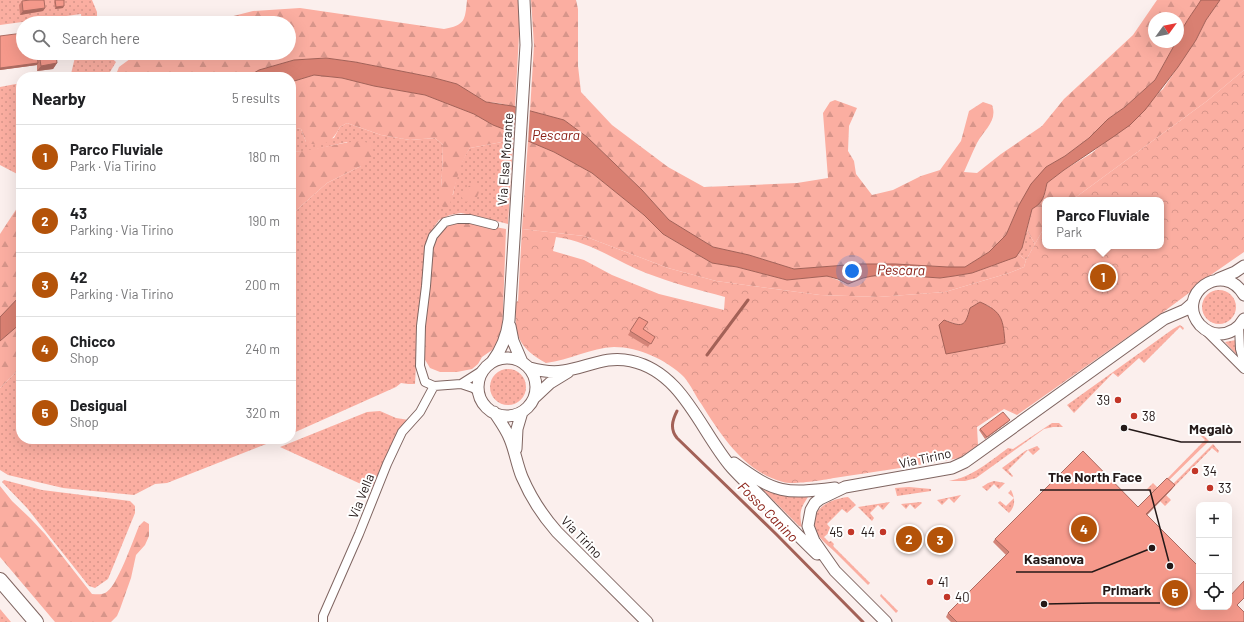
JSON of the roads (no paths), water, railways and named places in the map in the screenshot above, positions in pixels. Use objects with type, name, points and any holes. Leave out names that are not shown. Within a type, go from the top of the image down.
[{"type":"highway","points":[[0,580],[36,622]]},
{"type":"street","name":"Via Elsa Morante","points":[[492,362],[505,341],[509,320],[526,44],[524,0]]},
{"type":"street","points":[[479,392],[473,388],[461,384],[434,386],[425,382],[420,366],[421,326],[429,247],[432,236],[445,222],[457,219],[470,219],[494,225]]},
{"type":"street","points":[[1244,266],[1236,272],[1204,285],[1199,290],[1193,303],[1193,312],[1197,321],[1244,369]]},
{"type":"street","points":[[1210,282],[1223,280],[1231,282],[1238,287],[1244,295]]},
{"type":"street","name":"Via Tirino","points":[[886,622],[835,571],[812,537],[808,522],[811,510],[815,503],[824,496],[845,487],[952,468],[965,462],[1164,319],[1185,310],[1193,303]]},
{"type":"street","name":"Via Elsa Morante","points":[[509,320],[513,341],[526,365]]},
{"type":"street","points":[[1203,328],[1217,334],[1225,334],[1232,331],[1241,323]]},
{"type":"street","points":[[1241,323],[1240,349],[1244,363]]},
{"type":"street","points":[[461,384],[484,370],[492,362],[504,358],[510,358],[526,365],[553,372],[613,359],[640,363],[655,371],[678,389],[718,450],[738,474],[835,571]]},
{"type":"street","points":[[484,370],[479,380],[479,392],[482,400],[487,407],[494,412],[508,416],[522,412],[529,406],[534,398],[536,392],[536,380],[526,365]]},
{"type":"street","points":[[534,398],[556,379],[581,367]]},
{"type":"street","name":"Via Vella","points":[[323,622],[323,616],[402,432],[420,412],[434,386]]},
{"type":"street","name":"Via Tirino","points":[[494,412],[510,439],[528,491],[544,517],[557,532],[647,622]]},
{"type":"street","name":"Via Tirino","points":[[516,458],[516,441],[522,412]]},
{"type":"street","points":[[718,450],[753,476],[774,488],[794,492],[845,487]]},
{"type":"water","name":"Pescara","points":[[1201,0],[1220,0],[1206,20],[1196,40],[1178,67],[1145,110],[1130,125],[1047,183],[1041,201],[1032,209],[1022,248],[1016,257],[972,273],[940,278],[877,275],[863,278],[848,284],[827,276],[787,280],[737,267],[712,263],[663,234],[644,215],[592,173],[554,152],[493,125],[474,114],[425,95],[374,86],[342,78],[314,75],[296,80],[296,72],[256,72],[294,60],[326,58],[355,62],[431,77],[457,84],[486,102],[512,106],[564,120],[587,137],[642,190],[669,220],[713,247],[749,255],[794,269],[860,264],[965,267],[989,252],[1006,235],[1019,205],[1031,184],[1046,167],[1065,156],[1089,138],[1108,119],[1125,107],[1155,80],[1173,48],[1184,48],[1184,27]]},
{"type":"water","points":[[16,300],[16,327],[0,341],[0,317]]},
{"type":"water","points":[[980,302],[997,313],[1002,323],[1005,343],[946,354],[939,325],[944,320],[959,325],[962,324],[966,319],[970,308]]},
{"type":"waterway","name":"Fosso Canino","points":[[707,355],[748,300]]},
{"type":"waterway","name":"Fosso Canino","points":[[677,411],[672,425],[673,431],[677,438],[776,534],[863,622]]},
{"type":"place","name":"Parco Fluviale","points":[[1103,277]]},
{"type":"place","name":"39","points":[[1118,400]]},
{"type":"place","name":"38","points":[[1134,416]]},
{"type":"place","name":"Megalò","points":[[1124,428]]},
{"type":"place","name":"34","points":[[1195,471]]},
{"type":"place","name":"33","points":[[1210,488]]},
{"type":"place","name":"Chicco","points":[[1084,529]]},
{"type":"place","name":"45","points":[[851,532]]},
{"type":"place","name":"44","points":[[883,532]]},
{"type":"place","name":"43","points":[[909,539]]},
{"type":"place","name":"42","points":[[940,540]]},
{"type":"place","name":"Kasanova","points":[[1152,548]]},
{"type":"place","name":"The North Face","points":[[1170,566]]},
{"type":"place","name":"41","points":[[930,582]]},
{"type":"place","name":"Desigual","points":[[1175,593]]},
{"type":"place","name":"40","points":[[947,597]]},
{"type":"place","name":"Primark","points":[[1044,604]]}]
